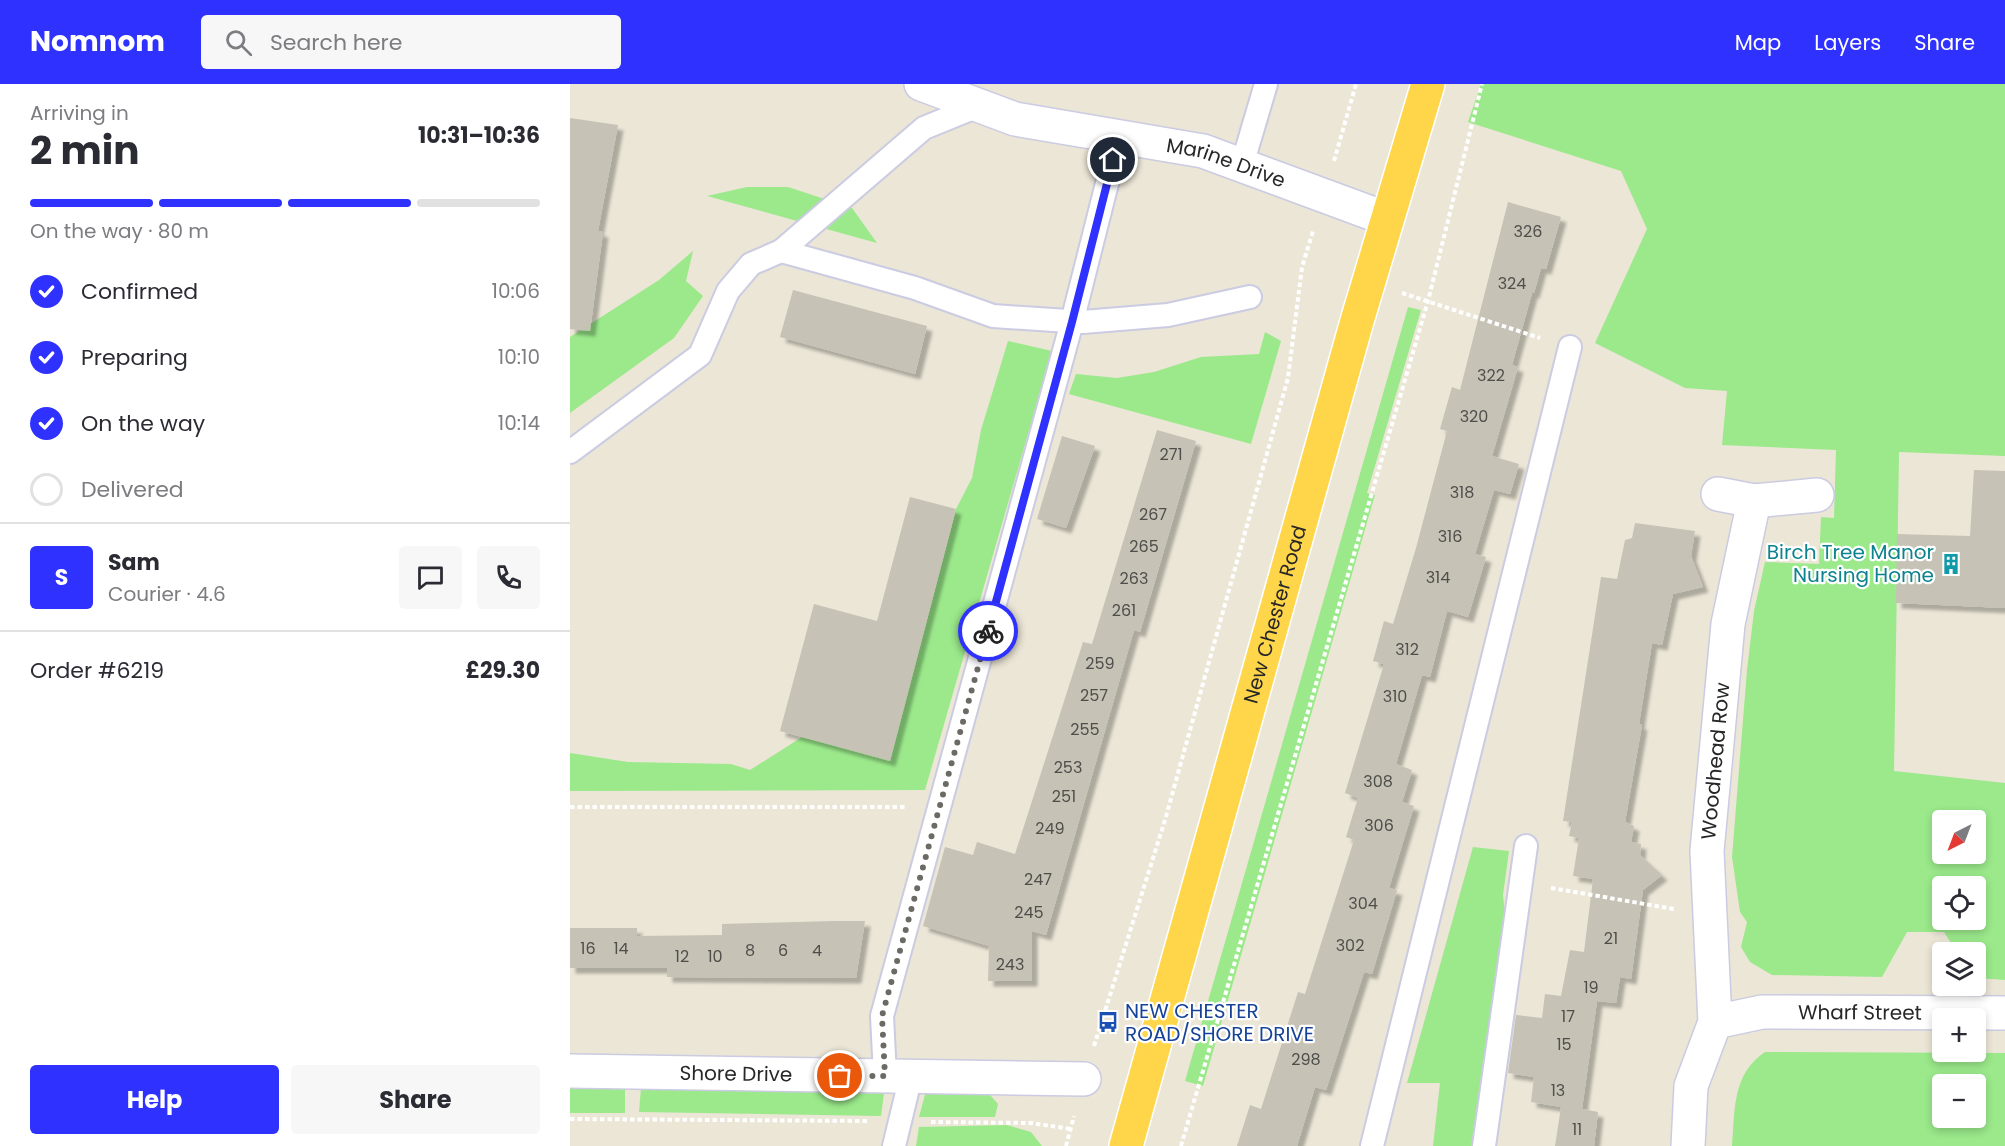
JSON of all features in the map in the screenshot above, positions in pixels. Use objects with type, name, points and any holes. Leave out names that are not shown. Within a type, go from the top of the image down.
[{"type":"highway","name":"New Chester Road","points":[[1126,1146],[1368,282],[1428,84]]},
{"type":"street","name":"Marine Drive","points":[[921,84],[1015,119],[1203,151],[1387,219]]},
{"type":"street","points":[[1718,494],[1754,501],[1817,495]]},
{"type":"street","name":"Woodhead Row","points":[[1715,1022],[1707,851],[1728,624],[1754,501]]},
{"type":"street","name":"Wharf Street","points":[[1715,1022],[1762,1012],[2005,1013]]},
{"type":"street","points":[[1688,1146],[1691,1086],[1715,1022]]},
{"type":"street","name":"Shore Drive","points":[[570,1071],[1084,1079]]},
{"type":"lane","points":[[1242,165],[1266,84]]},
{"type":"lane","points":[[570,452],[700,355],[728,291],[751,264],[781,251],[924,128],[978,106]]},
{"type":"lane","points":[[894,1146],[900,1122],[898,1076],[882,1016],[1072,322],[1119,136]]},
{"type":"lane","points":[[781,251],[915,288],[993,316],[1072,322],[1168,315],[1250,297]]},
{"type":"lane","points":[[1371,1146],[1570,347]]},
{"type":"lane","points":[[1484,1146],[1526,846]]},
{"type":"path","points":[[1084,1079],[1165,820],[1285,389],[1302,267],[1356,84]]},
{"type":"path","points":[[1181,1146],[1428,301],[1482,84]]},
{"type":"path","points":[[1368,282],[1570,347]]},
{"type":"path","points":[[570,807],[940,807]]},
{"type":"path","points":[[1521,883],[1710,915]]},
{"type":"path","points":[[570,1119],[1031,1123],[1071,1129]]},
{"type":"green space","points":[[1481,84],[2005,84],[2005,456],[1899,452],[1894,771],[2005,783],[2005,980],[1986,979],[1986,942],[1950,942],[1944,932],[1907,932],[1882,977],[1772,975],[1750,962],[1741,947],[1747,922],[1740,912],[1732,857],[1754,611],[1765,562],[1819,564],[1821,517],[1834,518],[1836,450],[1722,445],[1727,391],[1685,388],[1595,343],[1647,229],[1621,171],[1468,122]]},
{"type":"green space","points":[[747,187],[788,187],[852,208],[877,243],[707,196]]},
{"type":"green space","points":[[693,251],[686,281],[703,296],[674,338],[570,413],[570,337],[659,280]]},
{"type":"green space","points":[[1408,307],[1421,310],[1367,493],[1375,495],[1203,1086],[1185,1081]]},
{"type":"green space","points":[[1265,332],[1281,341],[1251,444],[1069,394],[1076,374],[1117,378],[1154,372],[1201,357],[1259,354]]},
{"type":"green space","points":[[1008,341],[1052,351],[925,790],[570,791],[570,753],[628,762],[731,764],[750,770],[802,737],[890,760],[956,509],[972,478],[981,430]]},
{"type":"green space","points":[[1473,847],[1509,851],[1503,895],[1505,913],[1474,1146],[1433,1146],[1440,1083],[1407,1083]]},
{"type":"green space","points":[[1765,1052],[1932,1053],[1932,1062],[1986,1062],[1986,1053],[2005,1053],[2005,1146],[1732,1146],[1737,1094],[1746,1071]]},
{"type":"green space","points":[[570,1086],[625,1087],[625,1113],[570,1113]]},
{"type":"green space","points":[[871,1086],[884,1093],[881,1116],[639,1112],[641,1088]]},
{"type":"green space","points":[[927,1087],[983,1087],[998,1104],[995,1117],[919,1117]]},
{"type":"green space","points":[[1007,1125],[1031,1132],[1042,1146],[916,1146],[919,1127]]},
{"type":"building","points":[[570,118],[618,125],[598,231],[603,232],[590,331],[570,329]]},
{"type":"building","points":[[1508,202],[1561,217],[1546,269],[1541,268],[1534,293],[1532,293],[1512,365],[1518,367],[1492,456],[1519,464],[1510,494],[1494,490],[1475,554],[1486,557],[1468,617],[1447,611],[1430,677],[1422,675],[1396,764],[1412,770],[1402,802],[1414,806],[1389,888],[1397,890],[1372,974],[1364,972],[1326,1090],[1315,1087],[1297,1146],[1237,1146],[1250,1105],[1261,1109],[1298,992],[1305,994],[1354,840],[1346,837],[1358,798],[1345,793],[1384,664],[1373,661],[1384,621],[1393,624],[1416,548],[1447,431],[1440,429],[1452,387],[1460,390]]},
{"type":"building","points":[[793,290],[927,326],[915,374],[780,337]]},
{"type":"building","points":[[1157,430],[1196,441],[1140,632],[1134,630],[1046,935],[1032,931],[1032,981],[988,981],[989,946],[923,926],[945,847],[973,855],[977,842],[1015,854],[1083,642],[1092,644]]},
{"type":"building","points":[[1062,436],[1095,446],[1066,528],[1037,519]]},
{"type":"building","name":"Birch Tree Manor Nursing Home","points":[[1974,470],[2005,471],[2005,608],[1896,603],[1897,534],[1970,536]]},
{"type":"building","points":[[910,497],[956,509],[890,761],[780,731],[814,604],[877,621]]},
{"type":"building","points":[[1635,523],[1695,531],[1691,556],[1703,587],[1673,594],[1662,645],[1652,643],[1639,724],[1642,725],[1625,822],[1634,826],[1631,842],[1641,844],[1640,855],[1662,875],[1643,890],[1631,979],[1620,977],[1616,1003],[1597,1001],[1582,1109],[1598,1112],[1594,1146],[1555,1146],[1561,1107],[1531,1102],[1534,1077],[1508,1073],[1516,1015],[1542,1018],[1545,994],[1561,996],[1570,950],[1584,952],[1593,879],[1573,876],[1579,838],[1569,836],[1572,822],[1563,821],[1601,577],[1617,579],[1625,540],[1632,538]]},
{"type":"building","points":[[865,921],[856,978],[667,977],[667,968],[570,968],[570,928],[637,928],[637,936],[722,935],[722,924]]},
{"type":"way so far","points":[[840,1076],[885,1076],[882,1016],[988,631]]},
{"type":"place","name":"Birch Tree Manor Nursing Home","points":[[1951,564]]},
{"type":"place","name":"NEW CHESTER ROAD/SHORE DRIVE","points":[[1108,1022]]},
{"type":"route","points":[[988,631],[1072,322],[1113,160]]}]
